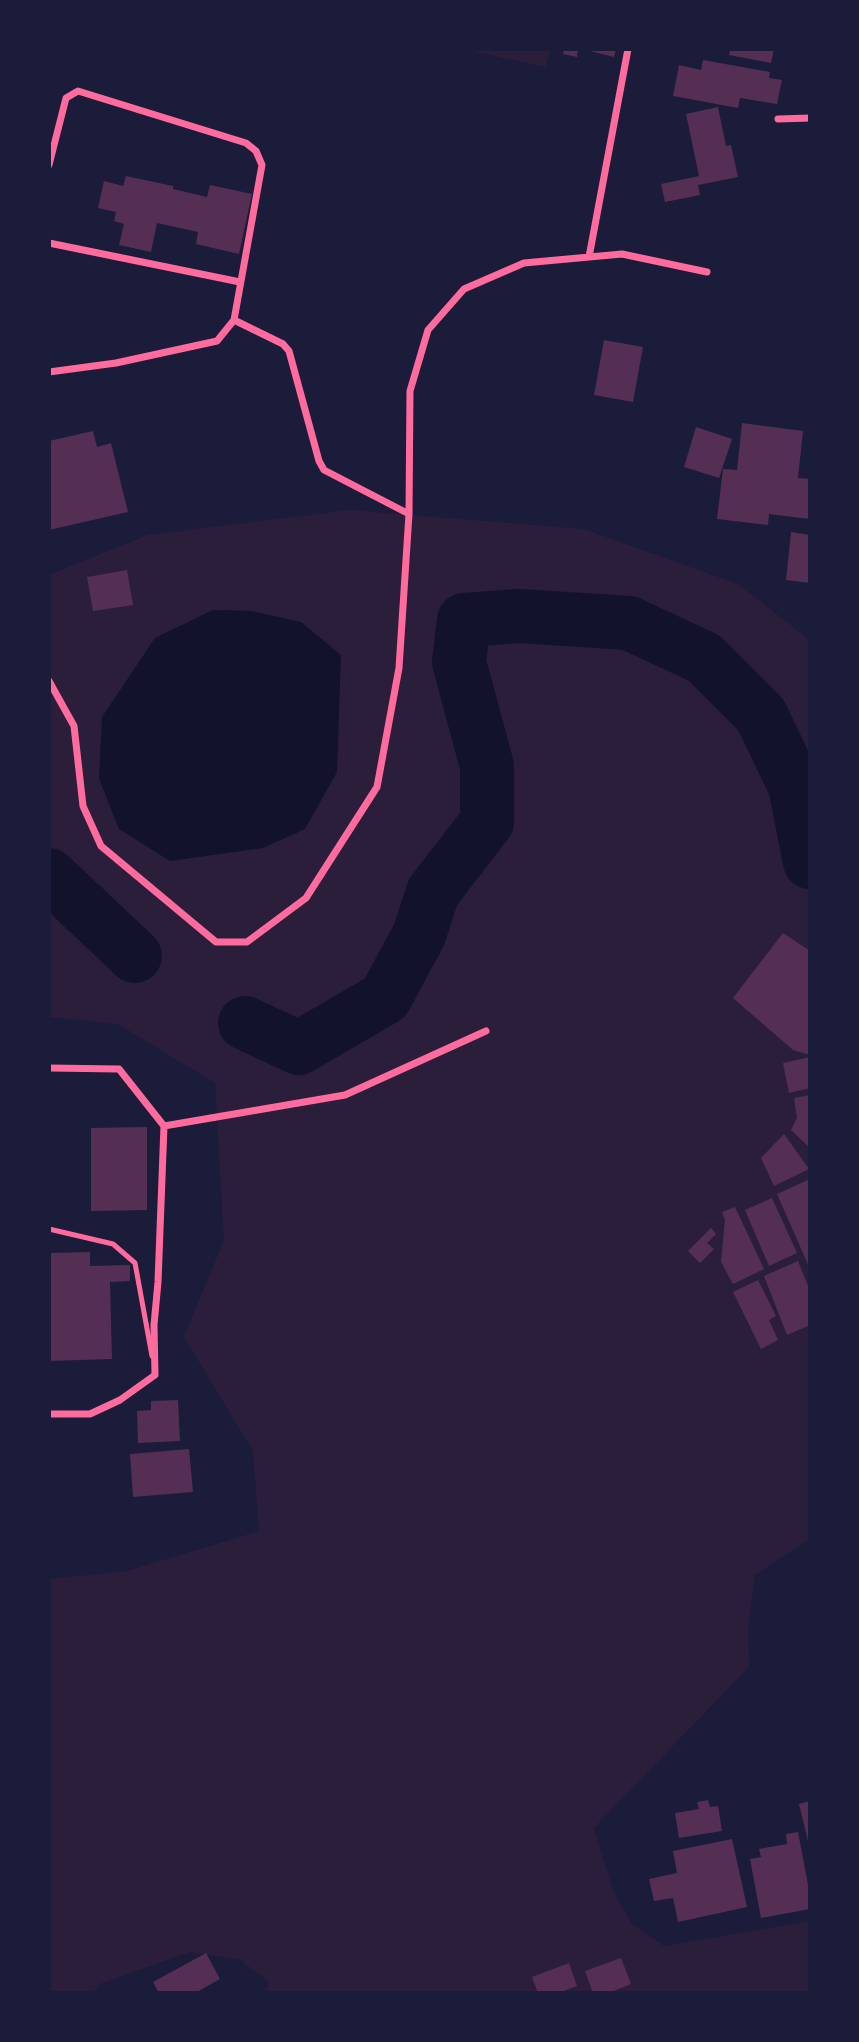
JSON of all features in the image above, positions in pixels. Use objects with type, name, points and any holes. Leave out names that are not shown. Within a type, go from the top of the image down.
[{"type":"street","points":[[589,257],[628,49]]},
{"type":"street","points":[[49,165],[65,97],[78,91],[246,143],[256,151],[262,165],[234,320],[217,341],[116,363],[49,372]]},
{"type":"street","points":[[778,119],[810,118]]},
{"type":"street","points":[[49,243],[240,282]]},
{"type":"street","points":[[49,681],[74,726],[83,806],[101,846],[216,942],[247,942],[306,898],[377,787],[399,668],[409,514],[410,391],[428,330],[464,289],[524,263],[622,254],[707,272]]},
{"type":"street","points":[[234,320],[283,344],[289,351],[318,461],[324,470],[409,514]]},
{"type":"street","points":[[164,1126],[345,1096],[486,1031]]},
{"type":"street","points":[[49,1068],[119,1069],[164,1126],[154,1325],[155,1374],[120,1400],[90,1413],[49,1414]]},
{"type":"lane","points":[[49,1229],[113,1244],[135,1263],[155,1374]]},
{"type":"shaded area","points":[[462,49],[550,49],[546,67]]},
{"type":"shaded area","points":[[350,510],[584,529],[738,584],[810,640],[810,1539],[755,1575],[748,1626],[749,1667],[594,1828],[613,1891],[632,1924],[664,1946],[810,1921],[810,1993],[266,1993],[269,1982],[240,1960],[190,1952],[100,1984],[93,1993],[49,1993],[49,1579],[127,1571],[259,1531],[253,1451],[184,1337],[224,1240],[215,1083],[118,1024],[49,1017],[49,575],[148,535]]},
{"type":"shaded area","points":[[213,610],[252,611],[301,622],[341,655],[337,772],[305,829],[263,848],[170,861],[119,829],[99,779],[102,717],[155,638]]},
{"type":"building","points":[[564,49],[578,49],[577,57],[563,54]]},
{"type":"building","points":[[582,49],[616,49],[614,57]]},
{"type":"building","points":[[730,49],[774,49],[771,63],[729,55]]},
{"type":"building","points":[[703,60],[770,72],[769,78],[782,80],[777,104],[740,98],[738,108],[673,96],[679,65],[701,70]]},
{"type":"building","points":[[718,107],[726,146],[731,145],[738,177],[698,185],[700,195],[665,202],[661,184],[699,176],[686,114]]},
{"type":"building","points":[[126,176],[173,186],[173,189],[207,197],[210,185],[252,194],[239,254],[196,244],[198,232],[157,223],[151,252],[119,245],[124,224],[114,221],[116,212],[98,208],[104,181],[123,186]]},
{"type":"building","points":[[604,340],[643,347],[633,402],[594,395]]},
{"type":"building","points":[[742,423],[803,431],[798,478],[810,479],[810,519],[769,514],[768,525],[717,519],[723,469],[737,470]]},
{"type":"building","points":[[696,427],[732,439],[719,478],[684,467]]},
{"type":"building","points":[[93,431],[97,447],[111,443],[128,512],[49,530],[49,441]]},
{"type":"building","points":[[791,532],[810,535],[810,583],[786,580]]},
{"type":"building","points":[[127,570],[133,605],[93,611],[87,577]]},
{"type":"building","points":[[783,933],[810,951],[810,1055],[793,1050],[733,998]]},
{"type":"building","points":[[810,1057],[810,1088],[789,1093],[783,1063]]},
{"type":"building","points":[[810,1095],[810,1148],[791,1130],[797,1118],[794,1098]]},
{"type":"building","points":[[147,1127],[147,1210],[91,1211],[91,1128]]},
{"type":"building","points":[[784,1134],[809,1169],[774,1186],[761,1158]]},
{"type":"building","points":[[810,1179],[810,1269],[777,1194]]},
{"type":"building","points":[[772,1198],[797,1253],[769,1266],[745,1210]]},
{"type":"building","points":[[735,1207],[764,1269],[733,1284],[721,1262],[725,1220],[722,1212]]},
{"type":"building","points":[[711,1228],[716,1234],[707,1243],[714,1249],[700,1263],[688,1251]]},
{"type":"building","points":[[90,1252],[90,1266],[130,1265],[130,1281],[110,1282],[112,1359],[49,1361],[49,1253]]},
{"type":"building","points":[[798,1261],[810,1291],[810,1325],[787,1335],[764,1276]]},
{"type":"building","points":[[758,1280],[776,1316],[769,1320],[778,1340],[761,1349],[733,1292]]},
{"type":"building","points":[[178,1400],[180,1441],[138,1443],[137,1411],[151,1410],[151,1401]]},
{"type":"building","points":[[189,1449],[193,1492],[133,1497],[130,1454]]},
{"type":"building","points":[[708,1800],[710,1807],[718,1806],[722,1831],[679,1838],[675,1813],[699,1809],[697,1802]]},
{"type":"building","points":[[810,1801],[810,1845],[809,1845],[799,1804]]},
{"type":"building","points":[[798,1832],[810,1895],[810,1909],[761,1918],[750,1859],[761,1857],[759,1849],[787,1844],[786,1834]]},
{"type":"building","points":[[732,1839],[747,1907],[678,1922],[673,1898],[654,1901],[649,1879],[677,1873],[673,1851]]},
{"type":"building","points":[[206,1953],[220,1979],[195,1993],[159,1993],[153,1982]]},
{"type":"building","points":[[621,1958],[631,1984],[609,1993],[593,1993],[585,1971]]},
{"type":"building","points":[[569,1963],[577,1986],[558,1993],[538,1993],[532,1977]]},
{"type":"waterway","points":[[245,1023],[299,1048],[385,998],[419,935],[433,892],[487,822],[487,766],[459,662],[464,620],[519,616],[629,623],[704,658],[761,715],[795,786],[810,862]]},
{"type":"waterway","points":[[49,875],[135,956]]}]
